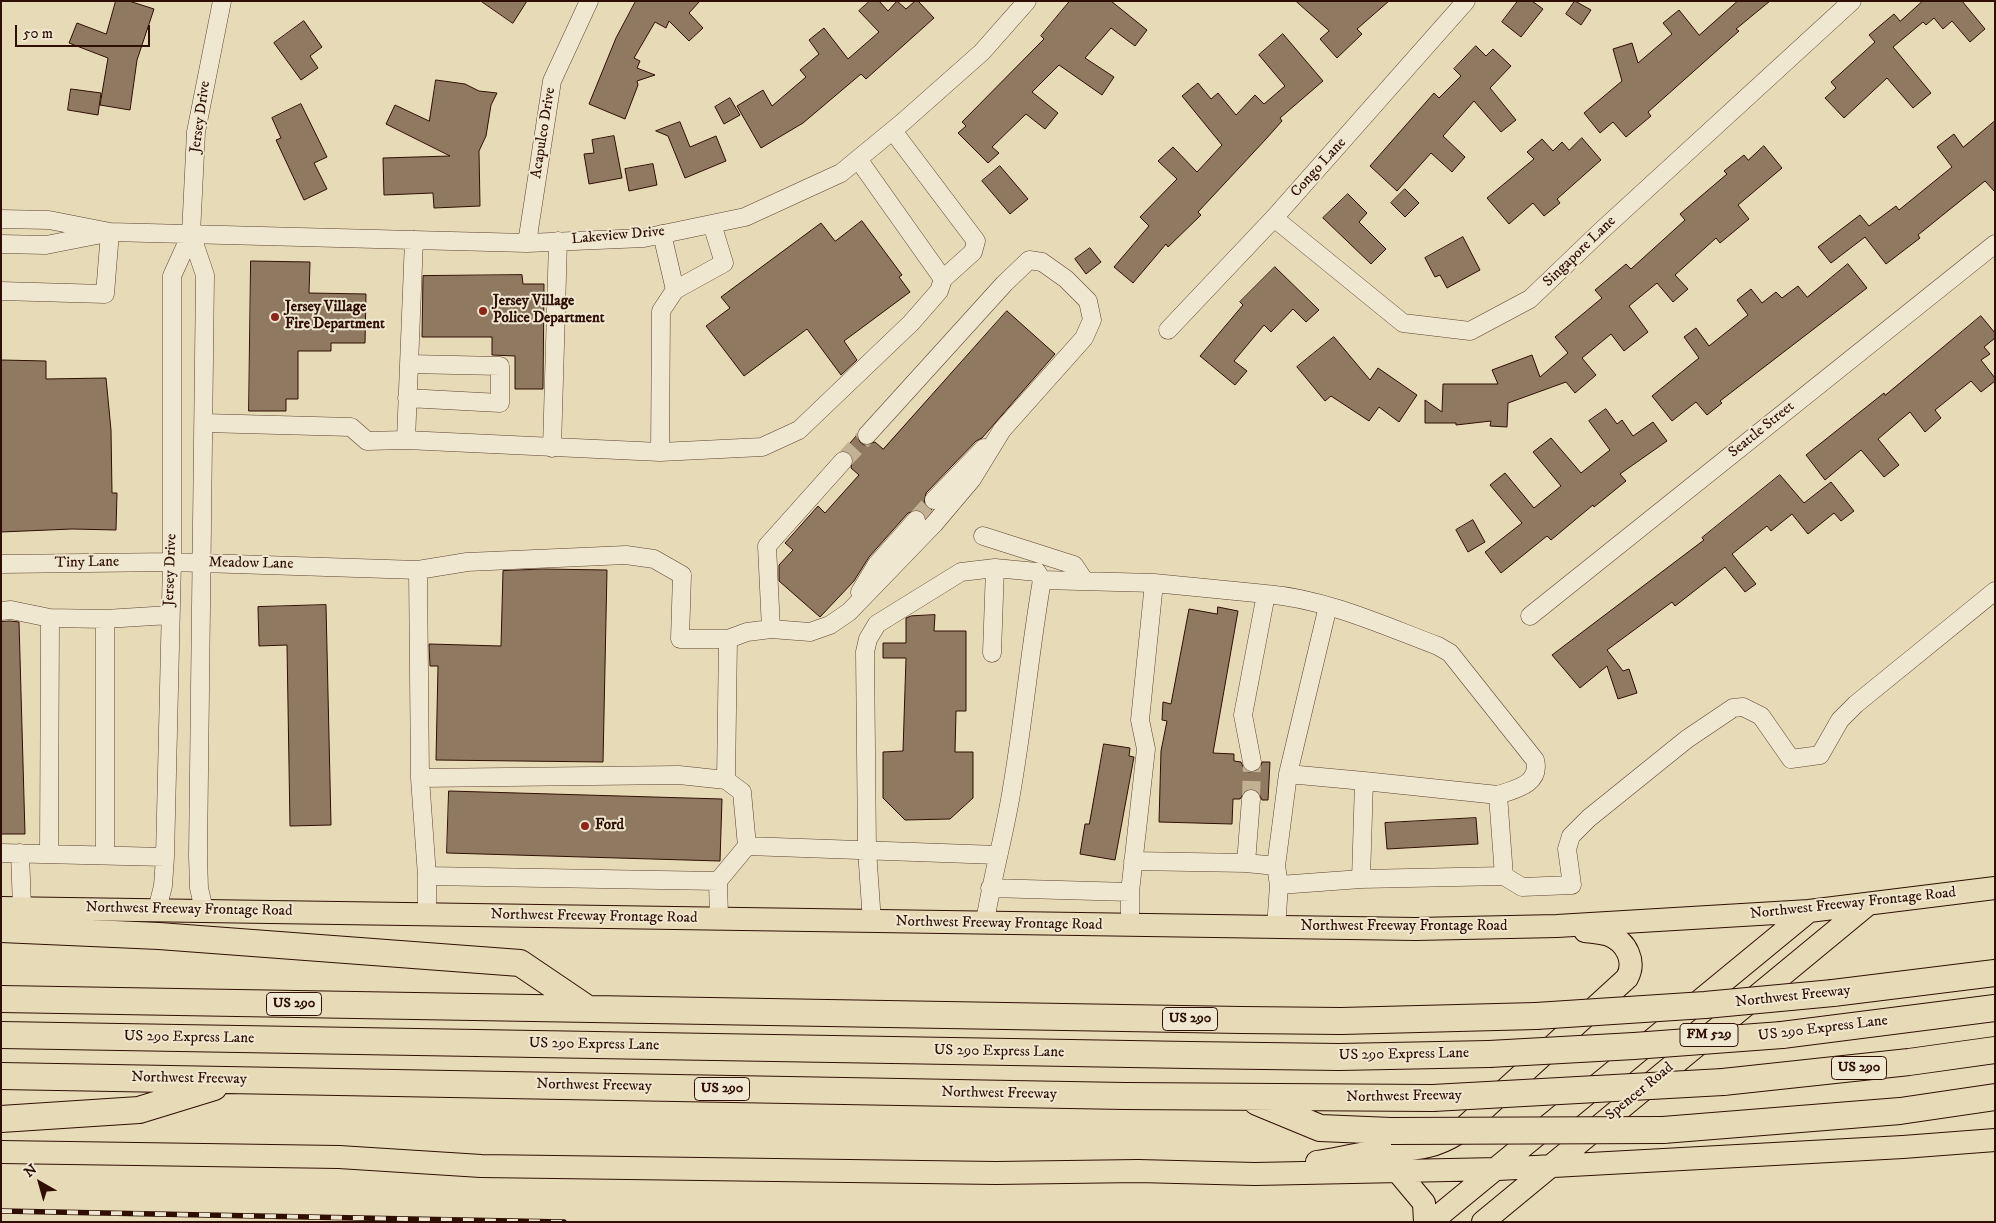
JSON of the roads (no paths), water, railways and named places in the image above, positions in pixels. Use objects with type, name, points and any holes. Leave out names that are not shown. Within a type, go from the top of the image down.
[{"type":"highway","points":[[1,929],[159,936],[520,964],[588,1009]]},
{"type":"highway","name":"Northwest Freeway","points":[[1,999],[1321,1020],[1536,1016],[1705,1005],[1833,993],[1995,973]]},
{"type":"highway","name":"US 290 Express Lane","points":[[1,1035],[1339,1057],[1489,1054],[1782,1035],[1995,1008]]},
{"type":"highway","name":"Northwest Freeway","points":[[1,1076],[1244,1097],[1432,1098],[1723,1082],[1909,1062],[1995,1050]]},
{"type":"highway","points":[[1,1119],[139,1110],[239,1080]]},
{"type":"highway","points":[[1244,1097],[1320,1128],[1391,1131],[1663,1130],[1900,1111],[1995,1097]]},
{"type":"main road","name":"Northwest Freeway Frontage Road","points":[[11,908],[1416,929],[1557,926],[1810,912],[1995,888]]},
{"type":"main road","name":"Spencer Road","points":[[1483,1222],[1867,905]]},
{"type":"main road","name":"Spencer Road","points":[[1431,1222],[1810,912]]},
{"type":"main road","points":[[1255,1174],[1377,1152],[1426,1148],[1443,1142],[1458,1133],[1626,978],[1632,969],[1630,957],[1623,945],[1610,936],[1557,926]]},
{"type":"main road","points":[[1,1152],[339,1157],[481,1166],[996,1174],[1138,1171],[1255,1174],[1498,1169],[1903,1147],[1995,1140]]},
{"type":"main road","points":[[1398,1172],[1424,1203],[1425,1222]]},
{"type":"street","name":"Jersey Drive","points":[[157,910],[163,886],[165,857],[172,562],[172,276],[191,234],[196,132],[222,1]]},
{"type":"street","name":"Acapulco Drive","points":[[527,243],[552,81],[589,1]]},
{"type":"street","name":"Lakeview Drive","points":[[110,232],[527,243],[644,238],[745,217],[841,173],[893,131],[982,52],[1027,1]]},
{"type":"street","name":"Congo Lane","points":[[1168,330],[1274,218],[1466,1]]},
{"type":"street","name":"Singapore Lane","points":[[1274,218],[1403,323],[1470,331],[1530,299],[1852,1]]},
{"type":"street","points":[[204,423],[351,427],[367,440],[406,440],[552,448],[660,452],[762,447],[799,430],[911,323],[939,291],[943,279],[966,261],[973,252],[976,241],[893,131]]},
{"type":"street","points":[[858,159],[943,279]]},
{"type":"street","points":[[1,219],[49,220],[110,232]]},
{"type":"street","points":[[660,452],[661,312],[675,290],[724,263],[712,224]]},
{"type":"street","points":[[1,244],[46,245],[110,232]]},
{"type":"street","points":[[1,291],[105,294],[110,232]]},
{"type":"street","name":"Jersey Drive","points":[[191,234],[206,275],[198,856],[199,888],[204,910]]},
{"type":"street","points":[[662,234],[675,290]]},
{"type":"street","points":[[406,440],[414,240]]},
{"type":"street","points":[[552,448],[558,241]]},
{"type":"street","name":"Seattle Street","points":[[1530,616],[1995,244]]},
{"type":"street","points":[[868,435],[1019,268],[1029,260],[1042,262],[1066,280],[1088,301],[1092,320],[1084,338],[1002,430],[934,500]]},
{"type":"street","points":[[407,398],[500,403],[500,366],[409,364]]},
{"type":"street","points":[[726,780],[728,639],[746,632],[770,629],[810,632],[830,625],[849,612],[934,524],[972,479],[1002,430]]},
{"type":"street","points":[[770,629],[767,546],[843,461]]},
{"type":"street","points":[[849,612],[876,564],[916,520]]},
{"type":"street","points":[[983,536],[1074,565],[1084,580]]},
{"type":"street","name":"Meadow Lane","points":[[172,562],[418,570],[467,562],[626,555],[654,559],[682,575],[680,638],[728,639]]},
{"type":"street","name":"Tiny Lane","points":[[1,564],[172,562]]},
{"type":"street","points":[[992,654],[995,568]]},
{"type":"street","points":[[872,922],[868,850],[865,652],[868,639],[877,624],[961,572],[995,568],[1037,572],[1042,580],[1025,713],[1008,814],[990,888],[985,922]]},
{"type":"street","points":[[418,570],[420,778],[427,876],[427,914]]},
{"type":"street","points":[[1042,580],[1154,583],[1292,596],[1328,606],[1438,646],[1450,653],[1535,760],[1537,771],[1533,779],[1522,787],[1498,795],[1288,774]]},
{"type":"street","points":[[1130,926],[1130,892],[1146,749],[1140,720],[1154,583]]},
{"type":"street","points":[[1279,885],[1361,879],[1504,876],[1522,888],[1572,885],[1568,849],[1571,836],[1589,818],[1687,740],[1733,708],[1743,707],[1761,716],[1791,759],[1820,755],[1840,720],[1856,704],[1995,591]]},
{"type":"street","points":[[1252,762],[1243,715],[1266,594]]},
{"type":"street","points":[[1276,928],[1279,885],[1276,866],[1288,774],[1328,606]]},
{"type":"street","points":[[1,612],[11,610],[50,618],[105,619],[170,615]]},
{"type":"street","points":[[50,618],[50,854]]},
{"type":"street","points":[[105,619],[105,855]]},
{"type":"street","points":[[420,778],[679,775],[726,780],[742,792],[747,846],[718,881],[718,918]]},
{"type":"street","points":[[1361,879],[1364,781]]},
{"type":"street","points":[[1498,795],[1504,876]]},
{"type":"street","points":[[1246,863],[1251,799]]},
{"type":"street","points":[[747,846],[998,855]]},
{"type":"street","points":[[1,853],[165,857]]},
{"type":"street","points":[[11,908],[20,853]]},
{"type":"street","points":[[1133,861],[1246,863],[1276,866]]},
{"type":"street","points":[[427,876],[718,881]]},
{"type":"street","points":[[990,888],[1130,892]]},
{"type":"tunnel","points":[[843,461],[867,435]]},
{"type":"tunnel","points":[[916,520],[934,500]]},
{"type":"tunnel","points":[[1251,799],[1252,762]]},
{"type":"railway","points":[[1,1211],[564,1222]]},
{"type":"place","name":"Jersey Village Police Department","points":[[483,311]]},
{"type":"place","name":"Jersey Village Fire Department","points":[[275,317]]},
{"type":"place","name":"Ford","points":[[585,826]]}]
